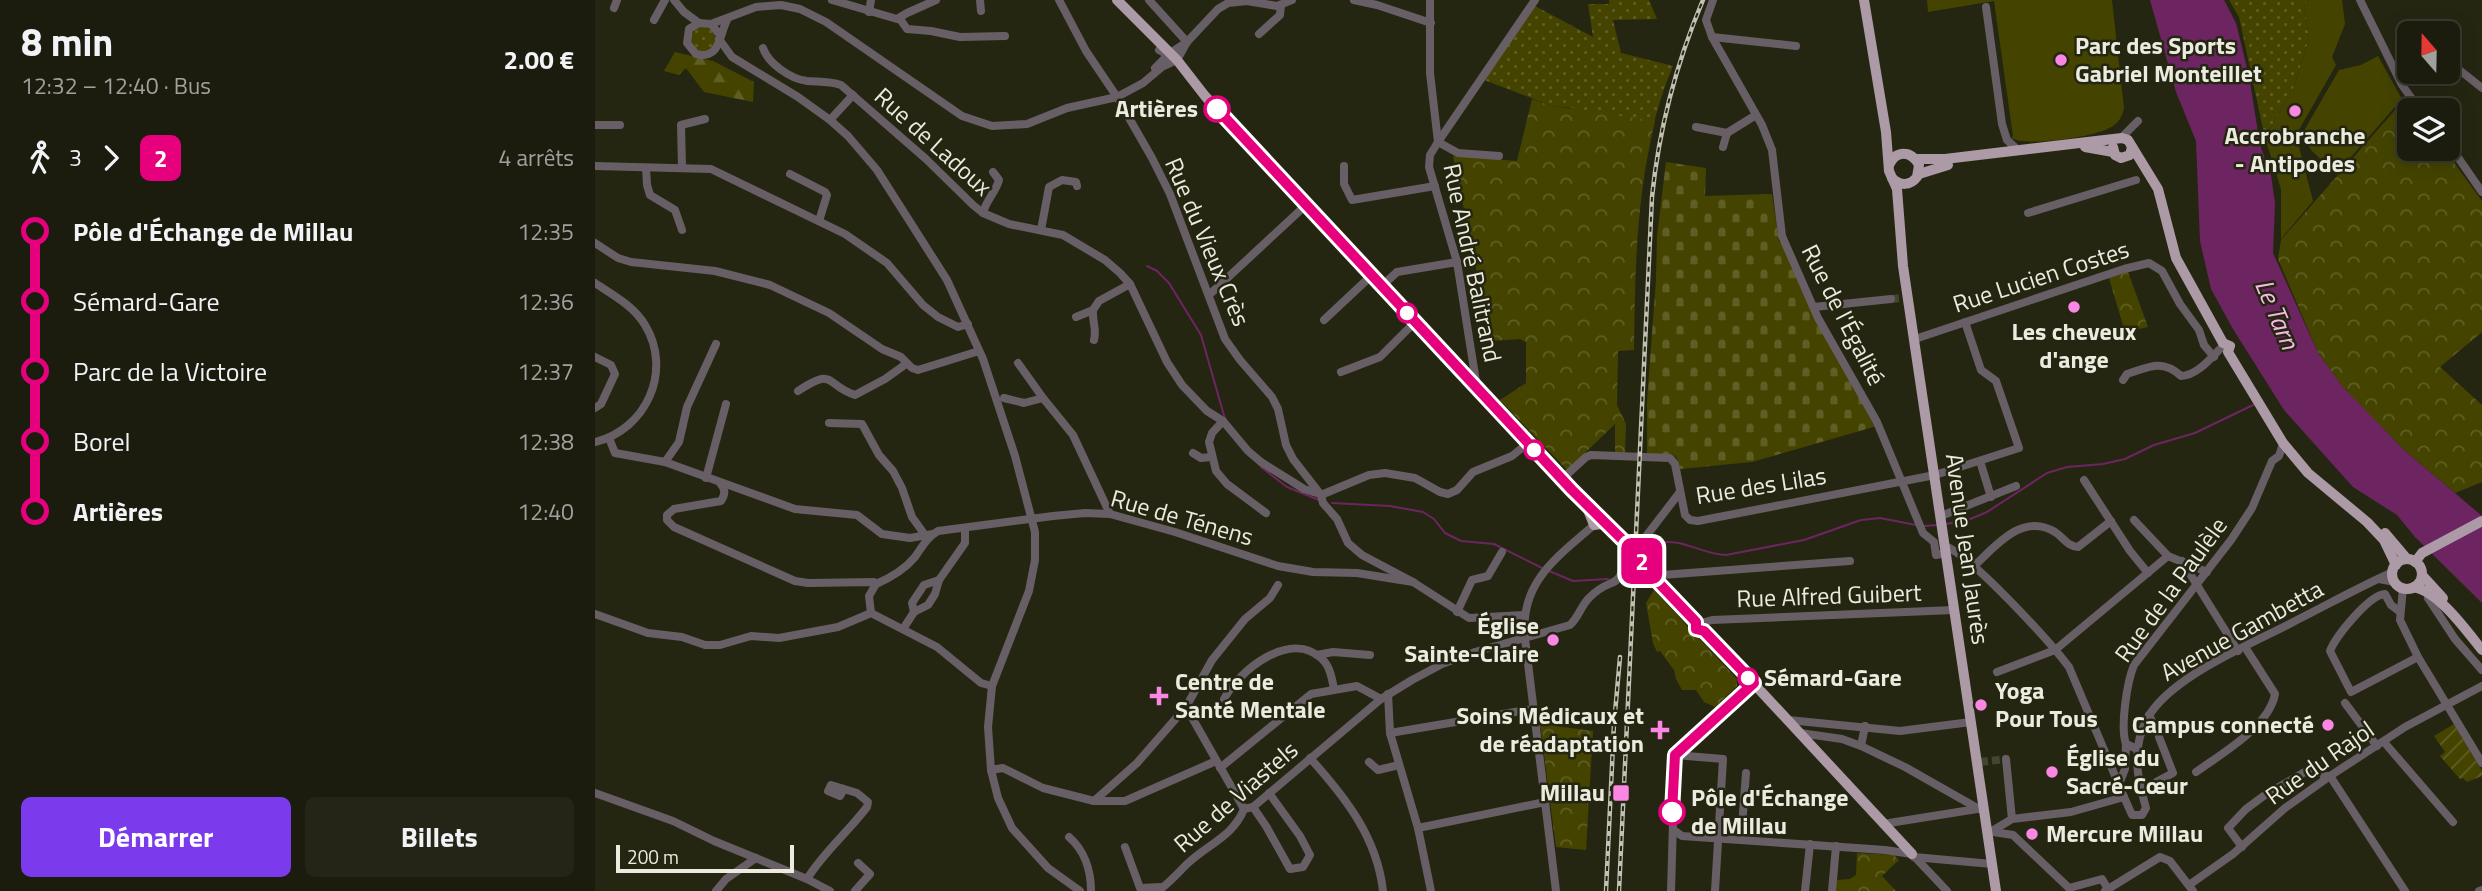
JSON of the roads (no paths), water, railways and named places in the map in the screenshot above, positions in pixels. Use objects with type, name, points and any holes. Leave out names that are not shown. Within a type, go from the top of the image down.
[{"type":"main road","points":[[1117,0],[1585,503],[1597,521],[1634,561],[1702,625],[1913,855]]},
{"type":"main road","points":[[1864,0],[1891,178],[1908,184],[1916,179],[1919,174],[1916,159]]},
{"type":"main road","points":[[1886,132],[1904,153],[1916,159],[1945,159],[2128,140],[2130,149],[2146,168],[2158,189],[2180,266],[2222,351],[2259,402],[2283,444],[2321,484],[2367,522],[2384,540],[2400,579],[2428,592],[2482,650]]},
{"type":"main road","points":[[2113,152],[2113,146],[2118,139]]},
{"type":"main road","points":[[1919,174],[1938,167],[2000,156],[2091,147],[2113,152],[2121,158],[2130,149]]},
{"type":"main road","points":[[1889,165],[1895,156],[1904,153]]},
{"type":"main road","name":"Avenue Jean Jaurès","points":[[1891,178],[1896,189],[1906,297],[1915,339],[1979,762],[1981,809],[1990,831],[1996,891]]},
{"type":"main road","name":"Avenue Jean Jaurès","points":[[1898,212],[1908,184]]},
{"type":"main road","points":[[2274,427],[2309,468],[2415,558],[2421,568],[2420,581],[2400,579]]},
{"type":"main road","points":[[1597,521],[1649,568],[1654,578]]},
{"type":"main road","points":[[2400,579],[2415,558],[2482,521]]},
{"type":"main road","points":[[2422,575],[2442,597],[2455,618]]},
{"type":"street","points":[[654,20],[665,0]]},
{"type":"street","points":[[674,0],[699,23],[711,24],[727,20],[743,11],[771,5],[810,12],[962,116],[992,126],[1027,124],[1067,108],[1117,97],[1151,76],[1171,59],[1217,9],[1237,1],[1281,5],[1292,0]]},
{"type":"street","points":[[832,0],[900,19],[907,29],[960,37],[1005,36]]},
{"type":"street","points":[[869,12],[871,0]]},
{"type":"street","points":[[900,19],[936,0]]},
{"type":"street","points":[[980,0],[981,10]]},
{"type":"street","name":"Rue du Vieux Crès","points":[[1059,0],[1086,51],[1117,97],[1170,194],[1225,339],[1272,397],[1278,409],[1286,445],[1293,459],[1337,519],[1348,543],[1362,555],[1413,582],[1457,612]]},
{"type":"street","points":[[1149,0],[1187,42]]},
{"type":"street","points":[[1214,0],[1217,9]]},
{"type":"street","points":[[1354,0],[1431,23]]},
{"type":"street","name":"Rue André Balitrand","points":[[1430,0],[1430,73],[1438,142],[1430,156],[1429,167],[1457,262],[1477,388]]},
{"type":"street","points":[[1499,156],[1458,153],[1438,142],[1535,0]]},
{"type":"street","name":"Rue de l'Égalité","points":[[1713,0],[1706,20],[1712,37],[1772,150],[1782,236],[1814,307],[1877,422],[1923,533],[1934,542],[1936,555],[1946,549]]},
{"type":"street","points":[[2360,0],[2383,50],[2410,98]]},
{"type":"street","points":[[1259,34],[1280,15],[1281,5]]},
{"type":"street","points":[[1986,7],[2002,124],[2007,140],[2018,150]]},
{"type":"street","points":[[684,12],[689,29],[686,38],[692,51],[700,55],[713,52],[728,54],[798,97],[848,136],[877,170],[947,280],[968,324],[998,401],[1033,519],[1035,560],[1032,578],[992,687],[988,734],[991,771],[998,798],[1012,828],[1048,868],[1080,891]]},
{"type":"street","points":[[713,52],[718,46],[727,20]]},
{"type":"street","points":[[689,29],[699,23]]},
{"type":"street","points":[[711,24],[728,54]]},
{"type":"street","points":[[1712,37],[1796,46]]},
{"type":"street","points":[[763,48],[767,58],[792,76],[809,81],[832,82],[853,95]]},
{"type":"street","points":[[2461,71],[2482,88]]},
{"type":"street","name":"Rue de Ladoux","points":[[830,121],[853,95],[983,213],[1009,224],[1055,232],[1105,260],[1130,284],[1167,362],[1182,385],[1207,411],[1223,421],[1261,462],[1304,489],[1321,495]]},
{"type":"street","points":[[1696,127],[1727,133],[1756,116]]},
{"type":"street","points":[[683,167],[681,125],[705,119]]},
{"type":"street","points":[[2118,139],[2138,121],[2130,149]]},
{"type":"street","points":[[595,125],[620,125]]},
{"type":"street","points":[[1723,146],[1727,133]]},
{"type":"street","points":[[2002,152],[2007,140]]},
{"type":"street","points":[[2460,160],[2482,192]]},
{"type":"street","points":[[595,166],[711,169],[845,234],[887,263],[923,305],[937,317],[958,327],[968,324]]},
{"type":"street","points":[[1345,166],[1344,184],[1352,200],[1435,186]]},
{"type":"street","points":[[646,168],[647,191],[675,211],[682,230]]},
{"type":"street","points":[[983,213],[986,200],[999,180],[993,172]]},
{"type":"street","points":[[790,174],[827,195],[819,222]]},
{"type":"street","points":[[1041,230],[1049,187],[1062,180],[1076,182],[1077,186]]},
{"type":"street","points":[[2028,213],[2136,180]]},
{"type":"street","points":[[1209,295],[1306,205]]},
{"type":"street","points":[[595,243],[618,258],[701,269],[771,285],[829,313],[918,370],[979,351]]},
{"type":"street","points":[[1382,286],[1397,272],[1457,262]]},
{"type":"street","name":"Rue Lucien Costes","points":[[1915,339],[2149,263],[2162,271],[2180,304],[2199,330],[2204,345],[2222,351]]},
{"type":"street","points":[[1324,320],[1372,275]]},
{"type":"street","points":[[595,283],[638,314],[650,335],[656,359],[654,388],[632,423],[609,438],[595,442]]},
{"type":"street","points":[[1094,340],[1097,331],[1092,318],[1099,301],[1130,284]]},
{"type":"street","points":[[1814,307],[1891,299]]},
{"type":"street","points":[[1076,317],[1094,310]]},
{"type":"street","points":[[1341,372],[1380,357],[1415,322]]},
{"type":"street","name":"Rue des Lilas","points":[[1562,479],[1591,455],[1670,458],[1675,464],[1685,515],[1690,520],[1699,520],[1934,475],[2019,448],[1996,381],[1981,370],[1965,322]]},
{"type":"street","points":[[665,463],[679,442],[687,407],[716,344]]},
{"type":"street","points":[[2123,380],[2127,373],[2163,365],[2172,368],[2181,376],[2188,376],[2222,351]]},
{"type":"street","points":[[595,357],[611,365],[615,373],[601,404],[595,408]]},
{"type":"street","points":[[799,391],[817,379],[830,379],[846,392],[855,395],[885,379],[906,363]]},
{"type":"street","points":[[1017,363],[1073,435],[1110,514]]},
{"type":"street","points":[[1004,398],[1024,403],[1043,398]]},
{"type":"street","points":[[706,478],[726,404]]},
{"type":"street","points":[[1223,421],[1212,433],[1209,442],[1211,457],[1219,477],[1266,513]]},
{"type":"street","points":[[829,424],[862,425],[902,488],[912,517],[929,535],[913,559],[895,574],[876,584],[869,596],[870,613]]},
{"type":"street","name":"Rue de Ténens","points":[[609,438],[615,453],[665,463],[795,509],[857,515],[882,534],[896,538],[1085,513],[1110,514],[1278,566],[1313,572],[1357,573],[1413,582]]},
{"type":"street","points":[[1321,495],[1370,474],[1385,473],[1415,478],[1448,494],[1457,490],[1473,472],[1512,456],[1528,443]]},
{"type":"street","name":"Rue de la Paulèle","points":[[2119,784],[2125,769],[2126,744],[2123,732],[2130,676],[2134,665],[2207,572],[2252,508],[2272,461],[2279,456],[2283,444]]},
{"type":"street","points":[[1193,453],[1201,458],[1211,457]]},
{"type":"street","points":[[2279,456],[2289,453],[2294,456]]},
{"type":"street","points":[[1980,461],[1991,497]]},
{"type":"street","points":[[2084,480],[2130,551],[2148,573]]},
{"type":"street","points":[[720,483],[725,495]]},
{"type":"street","points":[[1941,516],[2016,486]]},
{"type":"street","points":[[733,487],[721,501],[674,509],[667,515],[667,520],[674,527],[795,581],[876,584]]},
{"type":"street","points":[[1647,536],[1680,492]]},
{"type":"street","points":[[2134,520],[2168,556],[2207,572]]},
{"type":"street","points":[[1556,891],[1524,615],[1530,595],[1541,574],[1597,521]]},
{"type":"street","points":[[1974,566],[2018,529],[2031,526],[2043,528],[2055,532],[2071,546],[2078,547],[2111,521]]},
{"type":"street","points":[[903,629],[914,612],[928,605],[935,594],[939,580],[965,543],[965,528]]},
{"type":"street","points":[[1946,549],[1959,552],[1974,566],[2069,667],[2124,797],[2052,816],[2012,819],[1990,831],[1994,834],[2013,835],[2069,888],[2102,879],[2107,890],[2160,856],[2170,861],[2191,888]]},
{"type":"street","name":"Rue de Viastels","points":[[1161,889],[1187,864],[1226,836],[1248,808],[1385,697],[1442,664],[1570,625],[1577,619],[1590,596],[1620,578],[1625,550]]},
{"type":"street","points":[[1501,552],[1488,576],[1472,580],[1457,612],[1469,618],[1524,615]]},
{"type":"street","points":[[1997,672],[2055,650],[2168,556]]},
{"type":"street","points":[[1654,578],[1662,575],[1850,561]]},
{"type":"street","points":[[2182,561],[2275,694],[2273,703],[2253,730],[2196,772]]},
{"type":"street","name":"Avenue Gambetta","points":[[2124,797],[2132,815],[2142,815],[2146,808],[2138,779],[2137,749],[2149,715],[2166,694],[2242,649],[2379,579],[2400,579]]},
{"type":"street","points":[[2400,579],[2400,620],[2418,657],[2482,763]]},
{"type":"street","points":[[914,612],[912,603],[924,585],[939,580]]},
{"type":"street","points":[[1094,801],[1137,763],[1186,707],[1212,660],[1245,619],[1270,598],[1278,585]]},
{"type":"street","points":[[2399,611],[2391,605],[2385,594],[2378,595],[2333,643],[2330,651],[2333,659],[2351,692],[2418,657]]},
{"type":"street","points":[[2428,598],[2455,639],[2482,670]]},
{"type":"street","name":"Rue Alfred Guibert","points":[[1702,625],[1712,620],[1954,610]]},
{"type":"street","points":[[595,614],[649,633],[682,637],[705,645],[720,645],[751,636],[779,638],[838,627],[870,613],[937,647],[981,682],[992,687]]},
{"type":"street","points":[[1224,699],[1229,690],[1262,659],[1274,652],[1301,649],[1317,655],[1328,666],[1334,689]]},
{"type":"street","points":[[1317,655],[1333,652],[1370,655]]},
{"type":"street","points":[[1671,891],[1675,831],[1672,821],[1675,755],[1754,683]]},
{"type":"street","points":[[991,771],[1003,768],[1044,788],[1094,801],[1125,801],[1218,765],[1311,694],[1357,686],[1385,697],[1390,733],[1418,828],[1431,890]]},
{"type":"street","name":"Rue du Rajol","points":[[2191,888],[2285,808],[2330,776],[2405,727],[2482,686]]},
{"type":"street","points":[[2345,703],[2453,822]]},
{"type":"street","points":[[1186,707],[1218,765],[1248,808],[1266,826],[1290,869],[1303,867],[1310,855],[1300,836],[1269,793]]},
{"type":"street","points":[[1390,733],[1533,709]]},
{"type":"street","points":[[2149,715],[2154,725]]},
{"type":"street","points":[[1788,720],[1900,731],[1971,722]]},
{"type":"street","points":[[1861,746],[1865,726]]},
{"type":"street","points":[[1800,733],[1842,739],[1861,746],[1981,809]]},
{"type":"street","points":[[2156,782],[2173,773],[2159,737]]},
{"type":"street","points":[[2126,744],[2137,749]]},
{"type":"street","points":[[1675,755],[1723,759],[1715,891]]},
{"type":"street","points":[[1310,758],[1339,790],[1367,835],[1381,870],[1383,891]]},
{"type":"street","points":[[2006,759],[2012,819]]},
{"type":"street","points":[[1369,762],[1378,770],[1399,765]]},
{"type":"street","points":[[2242,847],[2228,829],[2246,809],[2317,765],[2324,776],[2330,776],[2403,888]]},
{"type":"street","points":[[1741,840],[1745,773]]},
{"type":"street","points":[[807,879],[815,866],[847,833],[867,807],[869,802],[865,798],[844,789]]},
{"type":"street","points":[[595,793],[673,821],[830,891]]},
{"type":"street","points":[[1418,828],[1545,802]]},
{"type":"street","points":[[1884,824],[1981,809]]},
{"type":"street","points":[[1675,831],[1682,836],[1885,850],[1992,864]]},
{"type":"street","points":[[1069,837],[1081,847],[1091,880],[1091,891]]},
{"type":"street","points":[[1885,850],[1896,846],[1899,841]]},
{"type":"street","points":[[1805,891],[1810,844]]},
{"type":"street","points":[[1832,891],[1836,846]]},
{"type":"street","points":[[1125,847],[1140,888],[1161,889]]},
{"type":"street","points":[[1913,855],[1947,891]]},
{"type":"street","points":[[716,891],[726,879],[756,858]]},
{"type":"street","points":[[855,891],[870,874],[858,863]]},
{"type":"water","name":"Le Tarn","points":[[2150,0],[2224,0],[2236,23],[2249,76],[2260,145],[2271,175],[2275,203],[2273,253],[2318,353],[2342,386],[2404,450],[2482,516],[2482,603],[2415,537],[2397,515],[2353,487],[2284,410],[2233,329],[2211,289],[2200,241],[2196,141],[2176,92]]},
{"type":"waterway","points":[[1147,266],[1157,271],[1169,283],[1201,335],[1225,419]]},
{"type":"waterway","points":[[1946,524],[1968,520],[1987,512],[2047,473],[2067,467],[2125,459],[2154,445],[2195,433],[2253,405]]},
{"type":"waterway","points":[[1261,467],[1287,487],[1319,500]]},
{"type":"waterway","points":[[1332,503],[1390,506],[1423,512],[1434,519],[1445,533],[1461,541],[1494,544],[1544,569]]},
{"type":"waterway","points":[[1653,544],[1673,542],[1726,555],[1804,540],[1861,520],[1880,518],[1916,525]]},
{"type":"waterway","points":[[1924,526],[1939,525]]},
{"type":"waterway","points":[[1549,571],[1573,581],[1608,579]]},
{"type":"tunnel","points":[[1891,299],[1903,298]]},
{"type":"tunnel","points":[[1980,762],[2006,759]]},
{"type":"railway","points":[[1619,891],[1652,197],[1659,146],[1670,97],[1703,0]]},
{"type":"railway","points":[[1606,891],[1620,657]]},
{"type":"place","name":"Parc des Sports Gabriel Monteillet","points":[[2061,60]]},
{"type":"place","name":"Artières","points":[[1217,109]]},
{"type":"place","name":"Accrobranche - Antipodes","points":[[2295,111]]},
{"type":"place","name":"Les cheveux d'ange","points":[[2074,307]]},
{"type":"place","name":"Église Sainte-Claire","points":[[1553,640]]},
{"type":"place","name":"Sémard-Gare","points":[[1748,678]]},
{"type":"place","name":"Centre de Santé Mentale","points":[[1159,696]]},
{"type":"place","name":"Yoga Pour Tous","points":[[1981,705]]},
{"type":"place","name":"Campus connecté","points":[[2328,725]]},
{"type":"place","name":"Soins Médicaux et de réadaptation","points":[[1660,730]]},
{"type":"place","name":"Église du Sacré-Cœur","points":[[2052,772]]},
{"type":"place","name":"Millau","points":[[1621,793]]},
{"type":"place","name":"Pôle d'Échange de Millau","points":[[1672,812]]},
{"type":"place","name":"Mercure Millau","points":[[2032,834]]}]
